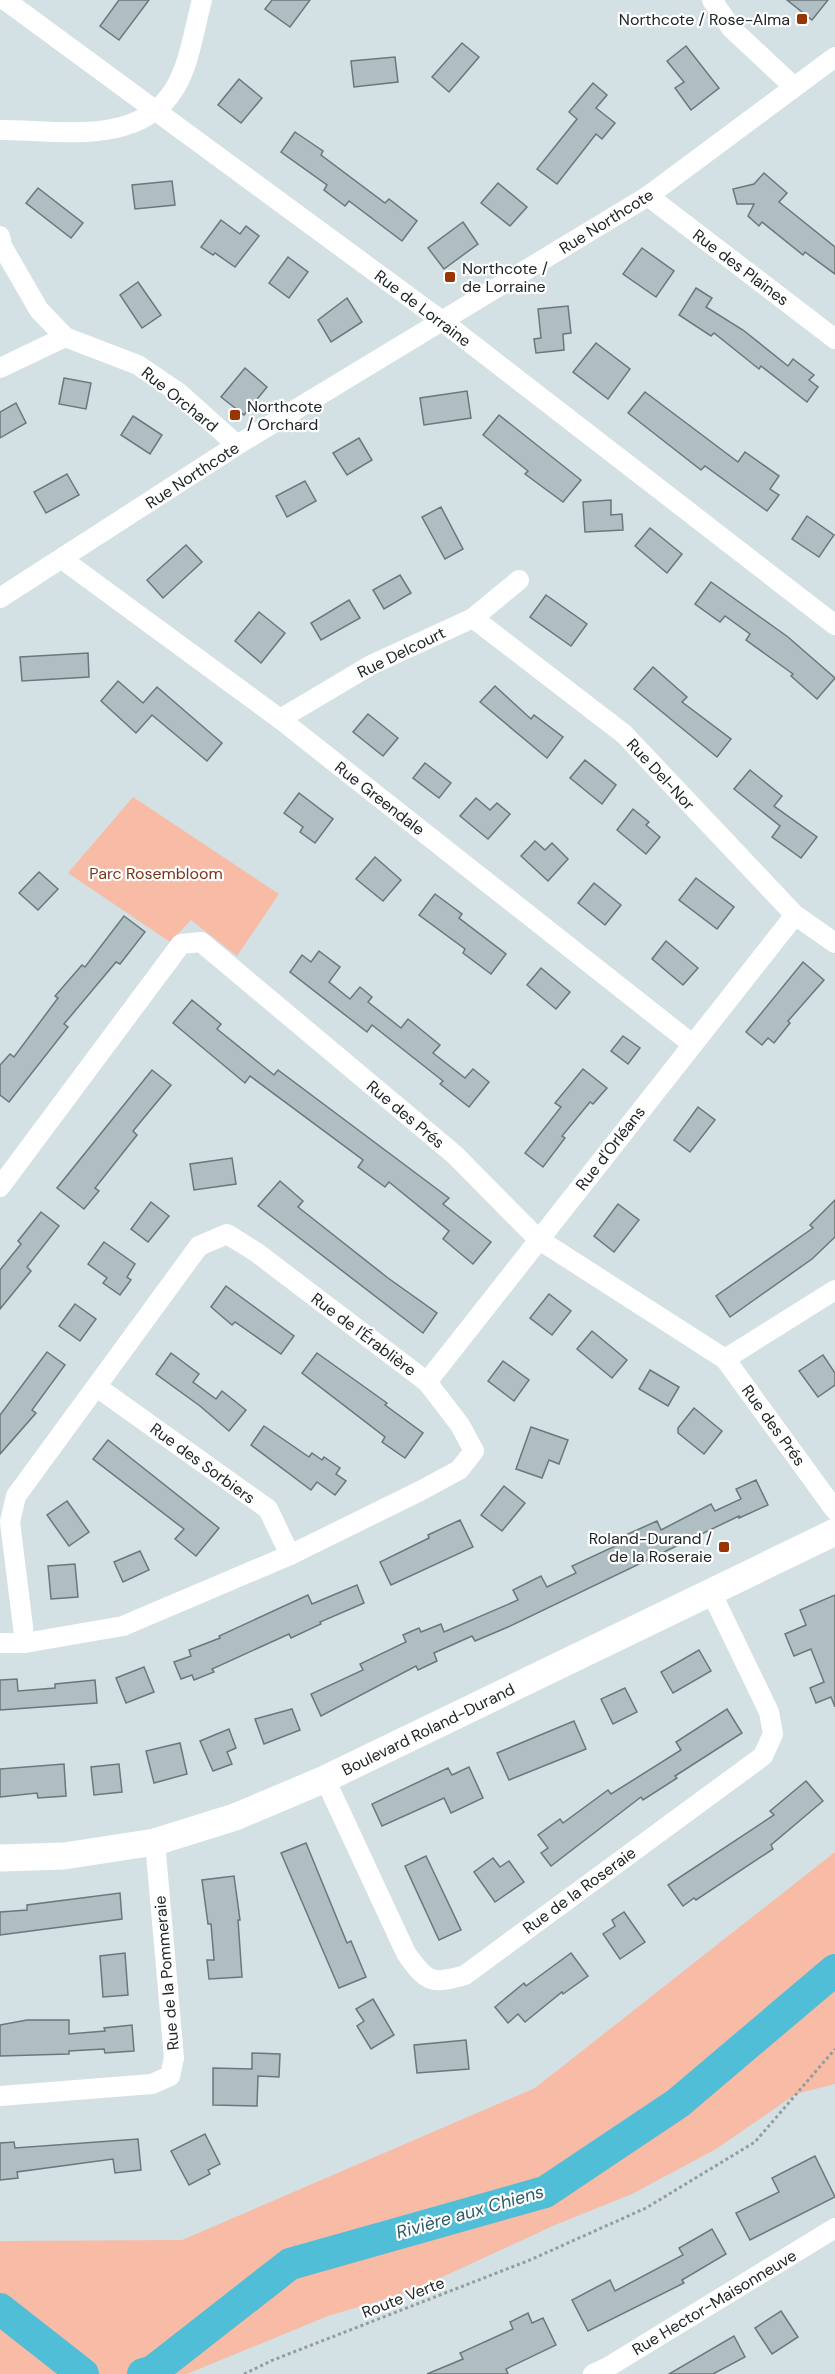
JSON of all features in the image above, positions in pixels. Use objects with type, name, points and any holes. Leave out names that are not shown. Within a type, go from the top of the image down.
[{"type":"street","name":"Rue de Lorraine","points":[[5,0],[442,321],[835,625]]},
{"type":"street","points":[[0,130],[84,132],[124,127],[157,111],[174,89],[183,70],[202,0]]},
{"type":"street","points":[[712,0],[732,30],[794,86]]},
{"type":"street","name":"Rue Northcote","points":[[0,598],[237,445],[648,196],[835,57]]},
{"type":"street","name":"Rue des Plaines","points":[[648,196],[835,339]]},
{"type":"street","name":"Rue Orchard","points":[[0,236],[2,246],[39,310],[65,338],[138,365],[179,393],[237,445]]},
{"type":"street","points":[[0,368],[65,338]]},
{"type":"street","name":"Rue Greendale","points":[[62,559],[280,719],[693,1044]]},
{"type":"street","name":"Rue Delcourt","points":[[280,719],[371,665],[473,618],[519,580]]},
{"type":"street","name":"Rue Del-Nor","points":[[473,618],[624,734],[795,915],[835,943]]},
{"type":"street","name":"Rue d'Orléans","points":[[427,1382],[795,915]]},
{"type":"street","name":"Rue des Prés","points":[[0,1187],[181,944],[201,942],[455,1155],[538,1239],[725,1359],[835,1510]]},
{"type":"street","name":"Rue de l'Érablière","points":[[0,1643],[25,1642],[123,1626],[290,1555],[459,1470],[474,1451],[460,1425],[427,1382],[256,1252],[227,1234],[199,1246],[16,1496],[10,1522],[25,1642]]},
{"type":"street","points":[[725,1359],[835,1290]]},
{"type":"street","name":"Rue des Sorbiers","points":[[97,1387],[268,1509],[290,1555]]},
{"type":"street","name":"Boulevard Roland-Durand","points":[[0,1858],[64,1856],[155,1842],[235,1817],[325,1779],[835,1532]]},
{"type":"street","name":"Rue de la Roseraie","points":[[325,1779],[406,1953],[421,1975],[440,1983],[465,1975],[763,1756],[773,1734],[769,1712],[711,1592]]},
{"type":"street","name":"Rue de la Pommeraie","points":[[0,2096],[152,2084],[170,2076],[174,2058],[155,1842]]},
{"type":"street","name":"Rue Hector-Maisonneuve","points":[[593,2374],[835,2228]]},
{"type":"path","name":"Route Verte","points":[[244,2374],[570,2243],[646,2208],[754,2142],[835,2049]]},
{"type":"green space","name":"Parc Rosembloom","points":[[133,797],[279,894],[237,956],[191,920],[170,942],[68,873]]},
{"type":"green space","points":[[835,1852],[835,2084],[796,2094],[716,2149],[632,2194],[555,2225],[412,2291],[328,2316],[187,2374],[0,2374],[0,2241],[182,2240],[535,2088]]},
{"type":"building","points":[[119,0],[149,0],[119,40],[100,26]]},
{"type":"building","points":[[272,0],[310,0],[290,27],[265,9]]},
{"type":"building","points":[[787,0],[828,0],[812,20]]},
{"type":"building","points":[[462,43],[479,57],[449,92],[432,77]]},
{"type":"building","points":[[686,46],[719,88],[691,110],[675,88],[684,82],[667,61]]},
{"type":"building","points":[[395,57],[398,82],[354,87],[351,61]]},
{"type":"building","points":[[239,79],[262,98],[241,123],[218,105]]},
{"type":"building","points":[[593,83],[607,95],[596,108],[615,123],[602,139],[596,134],[557,184],[537,169],[577,119],[569,112]]},
{"type":"building","points":[[295,132],[323,151],[321,155],[385,203],[389,199],[417,221],[402,241],[349,201],[345,206],[324,190],[327,185],[281,152]]},
{"type":"building","points":[[764,173],[787,193],[779,202],[835,247],[835,274],[805,252],[803,255],[762,222],[759,226],[748,216],[754,204],[737,204],[733,189],[754,184]]},
{"type":"building","points":[[172,181],[175,205],[135,209],[132,185]]},
{"type":"building","points":[[498,183],[527,207],[510,226],[481,203]]},
{"type":"building","points":[[38,188],[83,223],[71,238],[26,203]]},
{"type":"building","points":[[221,220],[240,234],[246,226],[259,236],[235,267],[215,253],[213,255],[201,247]]},
{"type":"building","points":[[463,222],[478,244],[444,269],[428,248]]},
{"type":"building","points":[[642,248],[674,271],[656,297],[623,274]]},
{"type":"building","points":[[288,257],[308,272],[289,298],[269,283]]},
{"type":"building","points":[[138,282],[161,315],[142,328],[120,295]]},
{"type":"building","points":[[696,288],[712,298],[706,307],[743,330],[788,366],[793,359],[814,375],[809,380],[818,387],[807,402],[761,366],[759,369],[714,333],[711,336],[679,315]]},
{"type":"building","points":[[347,298],[362,322],[331,342],[318,320]]},
{"type":"building","points":[[568,306],[571,333],[563,334],[564,350],[536,353],[534,339],[541,338],[538,309]]},
{"type":"building","points":[[596,343],[630,369],[608,399],[573,372]]},
{"type":"building","points":[[245,368],[267,387],[244,415],[221,397]]},
{"type":"building","points":[[64,378],[91,383],[86,409],[59,404]]},
{"type":"building","points":[[467,391],[471,418],[424,425],[420,398]]},
{"type":"building","points":[[645,392],[738,462],[745,452],[779,476],[770,489],[779,495],[767,511],[705,466],[701,470],[628,413]]},
{"type":"building","points":[[16,403],[26,423],[0,438],[0,412]]},
{"type":"building","points":[[499,415],[581,480],[563,502],[525,474],[528,471],[483,435]]},
{"type":"building","points":[[133,416],[162,435],[150,454],[121,435]]},
{"type":"building","points":[[359,438],[372,460],[347,475],[333,453]]},
{"type":"building","points":[[67,474],[79,495],[46,513],[34,492]]},
{"type":"building","points":[[305,481],[316,501],[287,517],[276,496]]},
{"type":"building","points":[[611,500],[611,515],[622,514],[623,530],[585,532],[583,502]]},
{"type":"building","points":[[441,507],[463,549],[445,559],[422,517]]},
{"type":"building","points":[[807,516],[834,535],[819,557],[792,539]]},
{"type":"building","points":[[650,528],[682,554],[667,573],[635,546]]},
{"type":"building","points":[[186,545],[202,562],[163,598],[147,580]]},
{"type":"building","points":[[400,575],[411,593],[384,609],[373,590]]},
{"type":"building","points":[[711,582],[788,637],[835,678],[817,699],[791,676],[793,674],[746,640],[750,634],[725,616],[720,622],[695,604]]},
{"type":"building","points":[[546,595],[587,624],[571,646],[530,617]]},
{"type":"building","points":[[349,600],[360,618],[321,640],[311,623]]},
{"type":"building","points":[[259,612],[285,633],[261,663],[235,641]]},
{"type":"building","points":[[88,653],[89,677],[22,681],[20,657]]},
{"type":"building","points":[[653,667],[687,697],[682,702],[731,739],[717,757],[634,689]]},
{"type":"building","points":[[118,681],[143,703],[157,687],[222,743],[207,761],[152,715],[136,733],[101,701]]},
{"type":"building","points":[[495,686],[531,719],[534,715],[563,737],[547,758],[480,702]]},
{"type":"building","points":[[368,714],[398,738],[383,756],[353,732]]},
{"type":"building","points":[[585,760],[616,785],[602,804],[570,778]]},
{"type":"building","points":[[425,763],[451,783],[439,798],[413,778]]},
{"type":"building","points":[[750,770],[782,796],[774,806],[817,837],[801,858],[772,837],[780,826],[734,789]]},
{"type":"building","points":[[299,793],[333,819],[315,843],[300,832],[303,827],[284,813]]},
{"type":"building","points":[[476,798],[490,810],[497,803],[510,814],[488,839],[460,816]]},
{"type":"building","points":[[633,809],[649,822],[646,825],[660,837],[646,854],[617,830]]},
{"type":"building","points":[[535,841],[545,850],[552,843],[568,859],[548,881],[521,856]]},
{"type":"building","points":[[375,857],[401,880],[383,901],[356,879]]},
{"type":"building","points":[[39,872],[58,889],[38,910],[19,893]]},
{"type":"building","points":[[696,878],[734,907],[717,929],[679,900]]},
{"type":"building","points":[[594,883],[621,905],[605,925],[578,903]]},
{"type":"building","points":[[435,894],[462,914],[459,918],[506,954],[491,974],[463,953],[465,949],[419,915]]},
{"type":"building","points":[[124,916],[145,932],[120,964],[116,962],[64,1024],[68,1027],[9,1102],[0,1095],[0,1065],[10,1054],[14,1057],[58,998],[55,996],[82,965],[85,967]]},
{"type":"building","points":[[666,941],[698,968],[683,985],[652,959]]},
{"type":"building","points":[[319,951],[340,967],[329,982],[350,999],[360,987],[372,997],[368,1002],[401,1028],[408,1019],[440,1045],[433,1053],[465,1078],[473,1069],[489,1082],[469,1107],[440,1084],[443,1081],[372,1025],[367,1032],[290,972],[302,955],[311,962]]},
{"type":"building","points":[[803,962],[824,980],[788,1021],[790,1023],[774,1043],[768,1038],[762,1045],[746,1032]]},
{"type":"building","points":[[541,968],[570,992],[556,1009],[527,985]]},
{"type":"building","points":[[192,1000],[221,1024],[217,1029],[274,1075],[278,1070],[449,1198],[443,1204],[491,1242],[473,1264],[443,1239],[449,1231],[389,1182],[385,1187],[358,1167],[363,1160],[250,1076],[245,1083],[173,1023]]},
{"type":"building","points":[[623,1036],[640,1048],[628,1064],[611,1051]]},
{"type":"building","points":[[583,1069],[607,1088],[593,1104],[590,1102],[562,1136],[565,1138],[543,1167],[525,1153],[561,1107],[555,1103]]},
{"type":"building","points":[[152,1070],[171,1085],[133,1131],[137,1135],[95,1188],[99,1191],[84,1209],[57,1188]]},
{"type":"building","points":[[698,1107],[715,1120],[690,1152],[674,1140]]},
{"type":"building","points":[[232,1158],[236,1184],[194,1190],[190,1164]]},
{"type":"building","points":[[280,1181],[303,1201],[298,1207],[388,1278],[437,1313],[423,1333],[258,1206]]},
{"type":"building","points":[[835,1200],[835,1237],[812,1259],[730,1317],[716,1296],[813,1228],[810,1225]]},
{"type":"building","points":[[151,1202],[169,1216],[148,1242],[131,1229]]},
{"type":"building","points":[[618,1204],[639,1220],[614,1252],[594,1236]]},
{"type":"building","points":[[41,1212],[59,1226],[27,1267],[31,1271],[0,1309],[0,1270],[21,1244],[18,1241]]},
{"type":"building","points":[[104,1242],[135,1264],[127,1277],[131,1280],[120,1295],[103,1283],[107,1278],[88,1264]]},
{"type":"building","points":[[226,1286],[294,1336],[281,1354],[235,1322],[232,1325],[211,1307]]},
{"type":"building","points":[[549,1294],[571,1311],[552,1335],[530,1318]]},
{"type":"building","points":[[75,1304],[96,1319],[80,1341],[59,1326]]},
{"type":"building","points":[[592,1331],[627,1360],[612,1378],[577,1349]]},
{"type":"building","points":[[47,1352],[65,1365],[32,1410],[36,1413],[0,1454],[0,1415]]},
{"type":"building","points":[[171,1353],[199,1374],[193,1382],[216,1399],[222,1391],[246,1410],[229,1431],[200,1406],[156,1374]]},
{"type":"building","points":[[317,1353],[387,1403],[385,1405],[423,1433],[405,1458],[382,1442],[385,1437],[302,1373]]},
{"type":"building","points":[[823,1355],[835,1373],[835,1385],[818,1397],[799,1371]]},
{"type":"building","points":[[503,1361],[529,1380],[514,1401],[488,1381]]},
{"type":"building","points":[[650,1370],[679,1387],[668,1406],[639,1389]]},
{"type":"building","points":[[694,1408],[722,1431],[704,1454],[678,1433],[678,1428]]},
{"type":"building","points":[[264,1426],[309,1457],[312,1453],[322,1460],[324,1457],[340,1468],[336,1474],[346,1481],[335,1495],[317,1482],[311,1490],[251,1445]]},
{"type":"building","points":[[531,1427],[568,1440],[559,1464],[549,1460],[542,1478],[516,1469]]},
{"type":"building","points":[[108,1440],[219,1528],[196,1556],[175,1539],[184,1529],[93,1459]]},
{"type":"building","points":[[756,1480],[768,1505],[739,1518],[739,1516],[508,1627],[475,1641],[472,1636],[434,1653],[437,1661],[418,1670],[416,1666],[321,1716],[311,1694],[363,1670],[360,1664],[406,1642],[403,1635],[419,1628],[421,1632],[441,1624],[444,1632],[518,1600],[513,1590],[541,1576],[547,1587],[576,1573],[572,1566],[624,1542],[621,1537],[657,1521],[661,1530],[711,1504],[715,1511],[741,1499],[736,1489]]},
{"type":"building","points":[[504,1486],[525,1503],[502,1531],[481,1515]]},
{"type":"building","points":[[67,1501],[89,1532],[69,1546],[47,1515]]},
{"type":"building","points":[[460,1520],[473,1547],[391,1585],[380,1562]]},
{"type":"building","points":[[140,1551],[149,1570],[123,1582],[114,1562]]},
{"type":"building","points":[[75,1564],[78,1597],[51,1599],[48,1566]]},
{"type":"building","points":[[357,1585],[364,1603],[320,1622],[321,1624],[291,1638],[289,1634],[212,1669],[214,1672],[194,1680],[192,1675],[181,1679],[174,1662],[191,1656],[189,1650],[220,1638],[219,1636],[308,1595],[312,1604]]},
{"type":"building","points":[[835,1595],[835,1707],[831,1697],[816,1703],[810,1688],[824,1682],[811,1649],[794,1656],[785,1634],[806,1625],[800,1610]]},
{"type":"building","points":[[699,1650],[711,1671],[673,1693],[661,1672]]},
{"type":"building","points":[[144,1667],[154,1692],[126,1703],[116,1678]]},
{"type":"building","points":[[17,1679],[18,1691],[55,1688],[55,1684],[95,1680],[97,1703],[0,1710],[0,1680]]},
{"type":"building","points":[[625,1688],[637,1712],[613,1724],[601,1699]]},
{"type":"building","points":[[292,1709],[300,1730],[264,1744],[255,1719]]},
{"type":"building","points":[[727,1709],[742,1733],[675,1776],[677,1778],[643,1800],[641,1797],[551,1866],[541,1853],[548,1848],[538,1835],[560,1819],[563,1823],[608,1790],[611,1794],[681,1750],[676,1742]]},
{"type":"building","points":[[574,1721],[586,1749],[509,1780],[497,1753]]},
{"type":"building","points":[[229,1729],[236,1748],[227,1752],[232,1764],[213,1771],[200,1741]]},
{"type":"building","points":[[180,1743],[187,1774],[154,1783],[146,1751]]},
{"type":"building","points":[[64,1764],[66,1796],[38,1798],[37,1793],[0,1797],[0,1769]]},
{"type":"building","points":[[119,1764],[122,1792],[94,1795],[91,1767]]},
{"type":"building","points":[[469,1767],[483,1798],[451,1813],[444,1798],[382,1826],[372,1804],[448,1768],[452,1775]]},
{"type":"building","points":[[806,1781],[823,1801],[771,1845],[773,1849],[696,1900],[694,1898],[683,1906],[668,1885],[774,1815],[770,1811]]},
{"type":"building","points":[[306,1843],[347,1943],[351,1941],[366,1977],[339,1988],[281,1853]]},
{"type":"building","points":[[426,1856],[461,1930],[439,1940],[405,1866]]},
{"type":"building","points":[[493,1858],[500,1867],[509,1861],[524,1882],[495,1902],[474,1872]]},
{"type":"building","points":[[234,1876],[240,1920],[238,1920],[242,1977],[209,1979],[207,1960],[214,1960],[211,1924],[208,1924],[202,1880]]},
{"type":"building","points":[[120,1893],[122,1919],[0,1935],[0,1912],[27,1910],[27,1905]]},
{"type":"building","points":[[624,1912],[645,1942],[620,1959],[603,1934],[615,1926],[612,1920]]},
{"type":"building","points":[[125,1953],[128,1995],[103,1997],[100,1956]]},
{"type":"building","points":[[571,1953],[588,1976],[563,1994],[562,1992],[525,2022],[518,2014],[508,2023],[495,2007],[524,1983],[526,1986]]},
{"type":"building","points":[[373,1999],[394,2035],[371,2049],[357,2026],[364,2021],[356,2009]]},
{"type":"building","points":[[27,2020],[69,2020],[69,2034],[105,2031],[104,2028],[132,2025],[134,2051],[105,2053],[104,2049],[69,2051],[69,2054],[0,2056],[0,2025]]},
{"type":"building","points":[[466,2040],[469,2069],[417,2073],[414,2045]]},
{"type":"building","points":[[252,2053],[280,2054],[279,2077],[258,2076],[257,2106],[213,2105],[213,2068],[252,2069]]},
{"type":"building","points":[[205,2134],[220,2164],[208,2170],[210,2174],[189,2185],[171,2151]]},
{"type":"building","points":[[138,2139],[141,2170],[115,2173],[113,2159],[17,2172],[18,2178],[0,2180],[0,2143],[14,2142],[15,2148]]},
{"type":"building","points":[[815,2156],[835,2197],[750,2240],[736,2213],[779,2192],[772,2178]]},
{"type":"building","points":[[712,2229],[726,2254],[682,2280],[684,2283],[588,2331],[572,2300],[610,2280],[615,2291],[683,2255],[679,2248]]},
{"type":"building","points":[[781,2311],[798,2337],[772,2354],[755,2328]]},
{"type":"building","points":[[528,2313],[532,2323],[543,2318],[556,2345],[506,2369],[508,2374],[427,2374],[463,2359],[460,2353],[513,2329],[510,2322]]},
{"type":"building","points":[[734,2336],[745,2357],[713,2374],[669,2374]]},
{"type":"waterway","name":"Rivière aux Chiens","points":[[143,2374],[153,2371],[290,2264],[545,2192],[678,2103],[835,1970]]},
{"type":"waterway","name":"Rivière aux Chiens","points":[[0,2309],[83,2374]]},
{"type":"place","name":"Northcote / Rose-Alma","points":[[802,19]]},
{"type":"place","name":"Northcote / de Lorraine","points":[[450,277]]},
{"type":"place","name":"Northcote / Orchard","points":[[235,415]]},
{"type":"place","name":"Roland-Durand / de la Roseraie","points":[[724,1547]]}]
